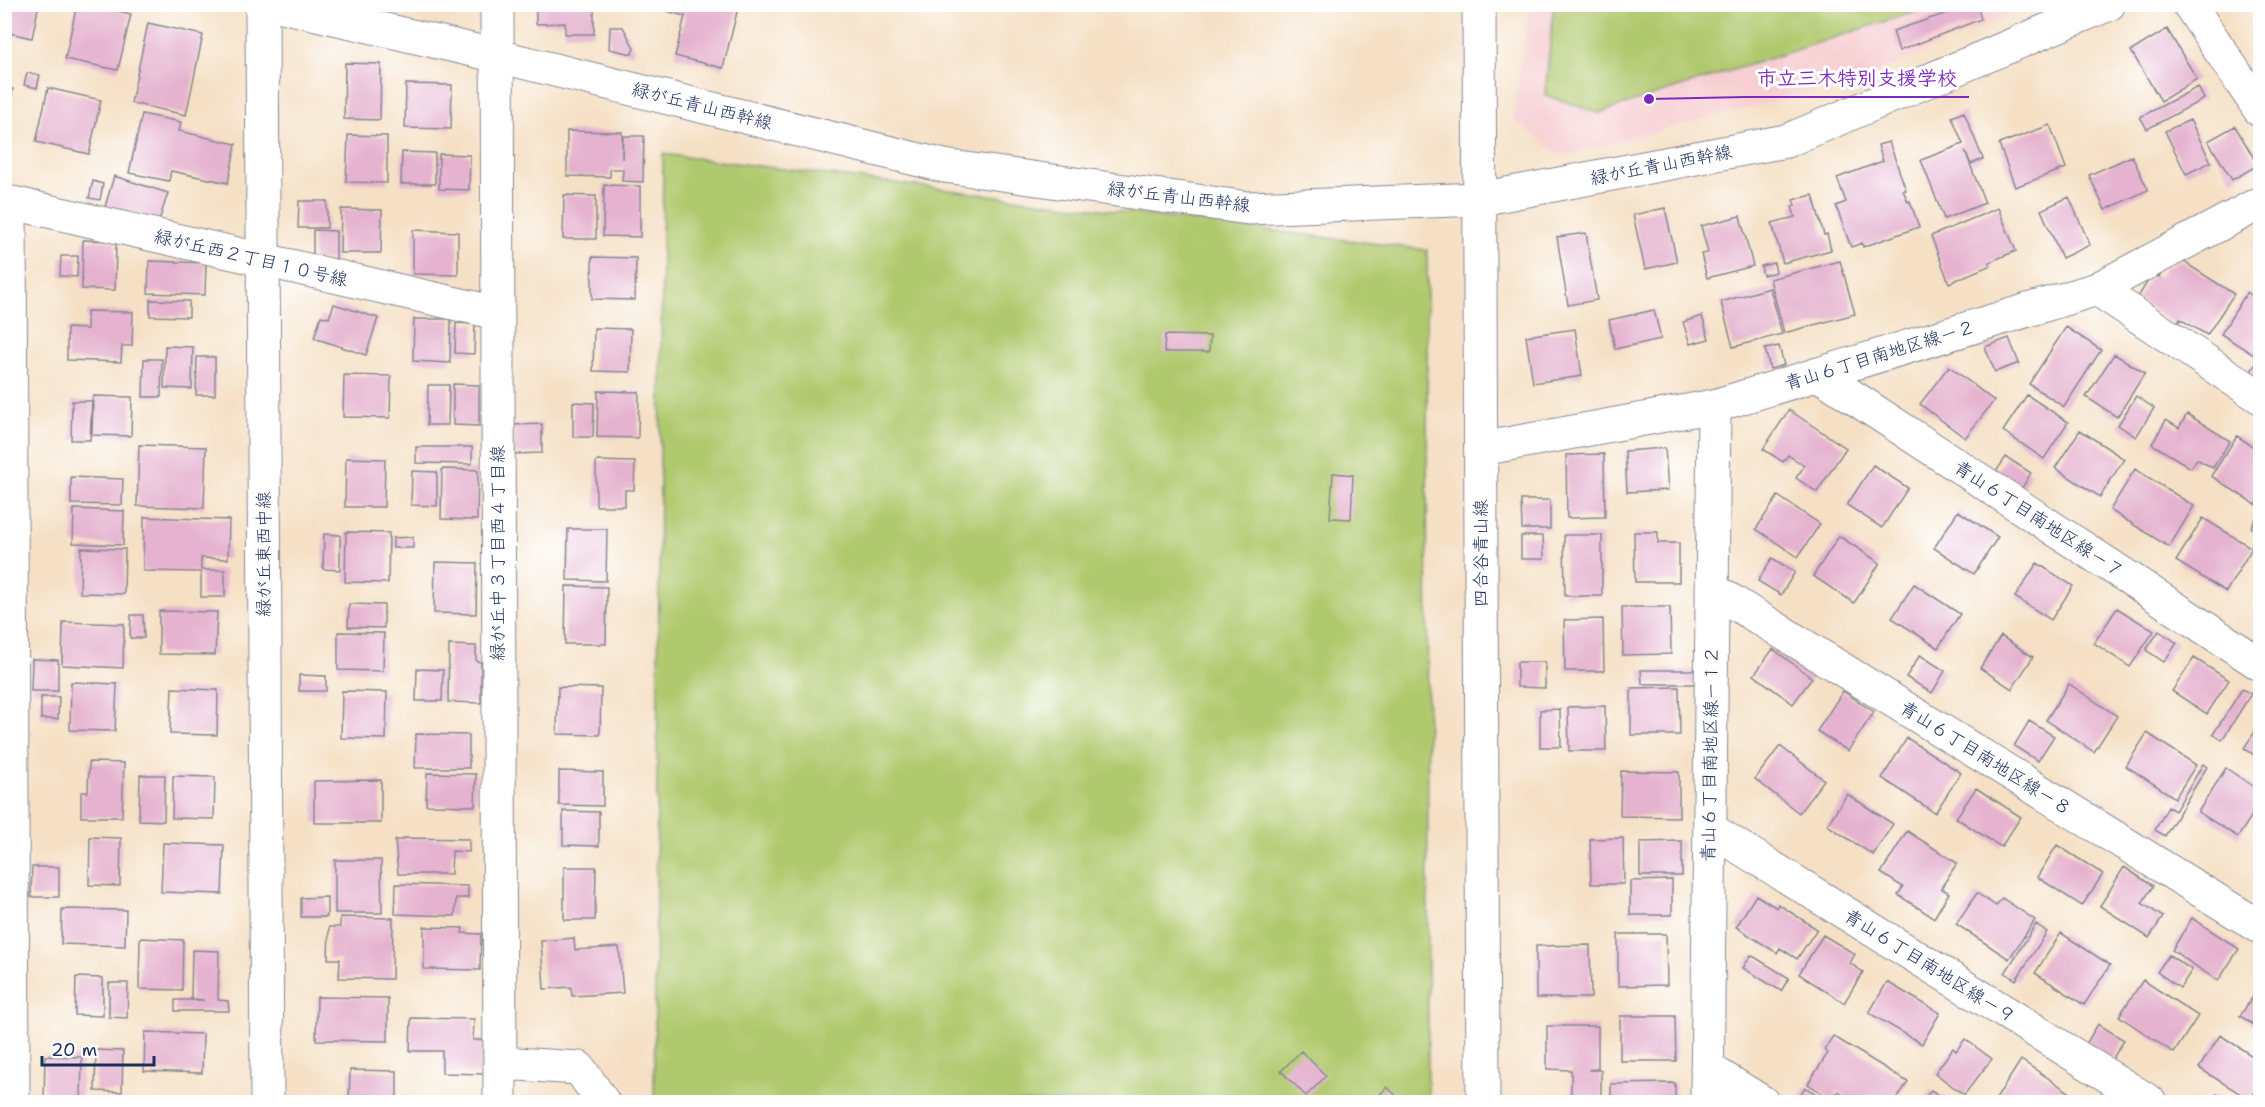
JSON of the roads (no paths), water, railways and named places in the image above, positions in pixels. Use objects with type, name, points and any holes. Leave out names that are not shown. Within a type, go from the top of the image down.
[{"type":"street","name":"緑が丘東西中線","points":[[262,4],[267,1102]]},
{"type":"street","name":"緑が丘青山西幹線","points":[[273,4],[498,56],[944,166],[1248,208],[1480,199],[1786,141],[2109,4]]},
{"type":"street","name":"緑が丘中３丁目西４丁目線","points":[[497,4],[500,1102]]},
{"type":"street","name":"四合谷青山線","points":[[1479,4],[1483,1102]]},
{"type":"street","points":[[2189,4],[2260,110]]},
{"type":"street","name":"緑が丘西２丁目１０号線","points":[[7,202],[497,313]]},
{"type":"street","points":[[7,202],[13,1102]]},
{"type":"street","name":"青山６丁目南地区線ー２","points":[[1481,449],[1714,406],[2097,289],[2260,204]]},
{"type":"street","points":[[2097,289],[2260,397]]},
{"type":"street","name":"青山６丁目南地区線ー７","points":[[1818,374],[2260,664]]},
{"type":"street","name":"青山６丁目南地区線ー１２","points":[[1707,1102],[1714,406]]},
{"type":"street","name":"青山６丁目南地区線ー８","points":[[1712,590],[2260,927]]},
{"type":"street","name":"青山６丁目南地区線ー９","points":[[1710,829],[2150,1102]]},
{"type":"street","points":[[500,1063],[579,1068],[603,1102]]},
{"type":"street","points":[[1707,1068],[1762,1102]]},
{"type":"place","name":"市立三木特別支援学校","points":[[1649,99]]}]
